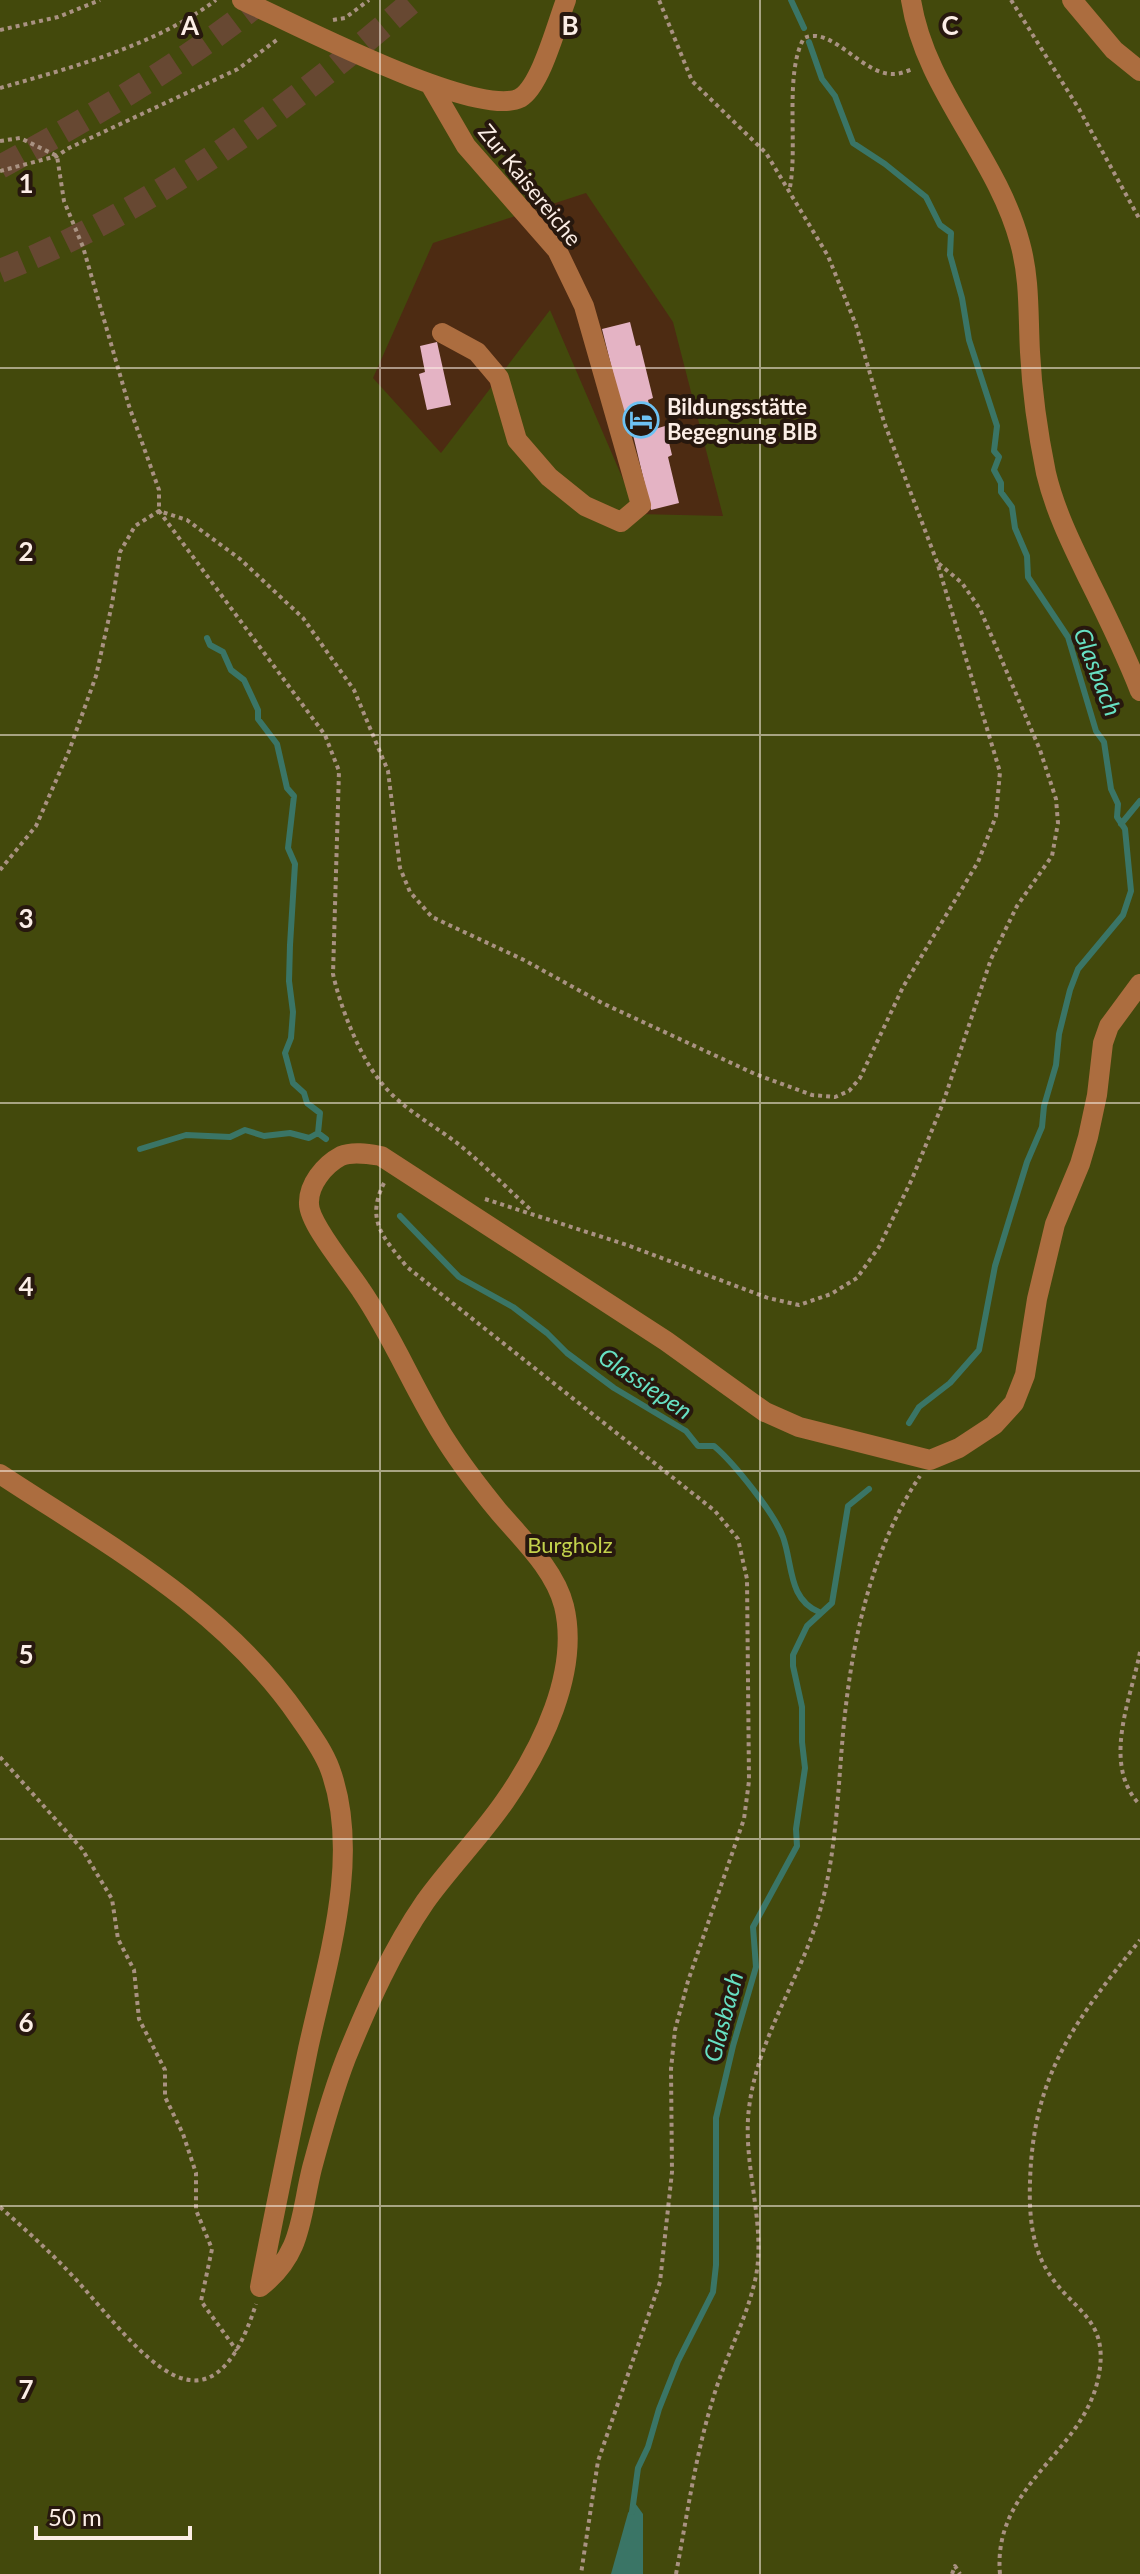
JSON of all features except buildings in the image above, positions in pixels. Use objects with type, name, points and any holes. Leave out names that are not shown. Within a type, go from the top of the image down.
[{"type":"lane","points":[[242,0],[430,84],[483,100],[518,99],[531,88],[566,0]]},
{"type":"lane","points":[[911,0],[916,31],[930,64],[1002,191],[1020,242],[1029,287],[1030,354],[1046,472],[1059,517],[1140,691]]},
{"type":"lane","points":[[1072,0],[1114,50],[1140,71]]},
{"type":"lane","name":"Zur Kaisereiche","points":[[430,84],[466,146],[557,250],[584,306],[641,505],[621,522],[585,506],[549,477],[517,440],[499,378],[477,352],[442,333]]},
{"type":"lane","points":[[260,2287],[277,2274],[296,2241],[326,2117],[366,2009],[390,1960],[425,1902],[505,1801],[552,1715],[566,1661],[564,1605],[553,1580],[482,1492],[444,1438],[390,1337],[326,1241],[308,1207],[312,1185],[327,1167],[343,1155],[363,1153],[381,1156],[666,1341],[765,1412],[799,1427],[930,1460],[959,1448],[994,1425],[1014,1403],[1025,1375],[1037,1299],[1055,1224],[1088,1137],[1103,1043],[1109,1026],[1140,984]]},
{"type":"lane","points":[[0,1474],[185,1597],[224,1630],[260,1667],[293,1708],[329,1766],[342,1820],[342,1874],[260,2287]]},
{"type":"path","points":[[0,30],[58,17],[100,0]]},
{"type":"path","points":[[0,88],[125,48],[178,23],[216,0]]},
{"type":"path","points":[[0,171],[57,156],[238,69],[294,25],[345,18],[369,0]]},
{"type":"path","points":[[0,870],[36,826],[69,751],[96,676],[120,552],[135,526],[159,511],[187,520],[240,559],[303,618],[354,690],[388,771],[400,868],[410,892],[432,917],[524,960],[602,1003],[755,1074],[812,1095],[835,1097],[849,1091],[860,1078],[903,987],[978,862],[996,816],[1000,772],[937,562],[884,422],[856,325],[828,256],[766,153],[692,81],[659,0]]},
{"type":"path","points":[[1011,0],[1079,109],[1140,220]]},
{"type":"path","points":[[789,189],[794,164],[794,74],[804,38],[813,35],[832,41],[868,65],[887,73],[894,74],[930,64]]},
{"type":"path","points":[[0,141],[20,138],[57,156]]},
{"type":"path","points":[[57,156],[64,201],[83,247],[129,406],[159,490],[159,511],[325,735],[339,771],[333,974],[339,1002],[352,1031],[380,1081],[416,1115],[461,1146],[533,1213]]},
{"type":"path","points":[[472,1195],[627,1245],[756,1294],[799,1305],[831,1294],[857,1278],[879,1247],[912,1179],[943,1103],[991,959],[1017,906],[1052,856],[1058,823],[1056,799],[1040,750],[980,609],[962,583],[937,562]]},
{"type":"path","points":[[411,1177],[385,1183],[377,1196],[374,1216],[383,1236],[407,1267],[715,1511],[738,1539],[747,1579],[749,1781],[744,1819],[688,1981],[675,2030],[671,2069],[672,2172],[660,2282],[598,2461],[581,2574]]},
{"type":"path","points":[[676,2574],[703,2431],[745,2314],[756,2273],[758,2244],[747,2147],[754,2082],[777,2015],[815,1926],[826,1888],[846,1704],[856,1643],[872,1583],[891,1530],[909,1492],[930,1460]]},
{"type":"path","points":[[1140,1652],[1121,1745],[1124,1779],[1140,1805]]},
{"type":"path","points":[[0,1757],[82,1849],[112,1899],[118,1939],[134,1970],[139,2019],[165,2070],[165,2097],[183,2134],[196,2173],[196,2210],[212,2249],[201,2301],[237,2351]]},
{"type":"path","points":[[1000,2574],[1003,2534],[1015,2504],[1090,2401],[1101,2363],[1097,2332],[1051,2276],[1037,2249],[1029,2196],[1036,2121],[1047,2083],[1067,2038],[1090,2002],[1140,1940]]},
{"type":"path","points":[[0,2207],[60,2263],[140,2352],[165,2372],[190,2380],[219,2372],[237,2351],[248,2329],[260,2287]]},
{"type":"path","points":[[952,2574],[955,2566],[960,2574]]},
{"type":"green space","name":"Burgholz","points":[[0,0],[1140,0],[1140,2574],[0,2574]],"holes":[[[586,193],[673,322],[723,516],[638,514],[550,310],[441,453],[373,378],[433,243]]]},
{"type":"water","points":[[635,2503],[643,2514],[643,2574],[611,2574],[628,2513]]},
{"type":"waterway","name":"Glasbach","points":[[791,0],[804,28]]},
{"type":"waterway","name":"Glasbach","points":[[809,42],[822,79],[835,96],[853,143],[926,197],[940,225],[951,233],[950,255],[969,340],[997,426],[994,451],[999,457],[994,470],[1001,483],[1001,492],[1012,507],[1015,528],[1027,556],[1028,577],[1068,637],[1096,731],[1104,742],[1111,789],[1118,804],[1117,817],[1125,829],[1131,891],[1123,915],[1078,969],[1070,990],[1042,1127],[1027,1162],[995,1266],[979,1350],[950,1383],[919,1407],[909,1423]]},
{"type":"waterway","name":"Glassiepen","points":[[207,638],[210,645],[223,652],[231,670],[244,680],[258,710],[258,719],[277,744],[287,788],[294,796],[288,848],[295,864],[289,981],[293,1012],[291,1038],[285,1053],[293,1083],[304,1093],[307,1103],[320,1113],[318,1133],[326,1139]]},
{"type":"waterway","points":[[1121,824],[1140,801]]},
{"type":"waterway","points":[[140,1149],[186,1135],[230,1137],[245,1130],[264,1136],[290,1133],[309,1138],[318,1133]]},
{"type":"waterway","name":"Glassiepen","points":[[400,1216],[459,1277],[513,1307],[614,1388],[686,1431],[698,1446],[714,1446],[753,1489],[771,1515],[783,1537],[797,1590],[802,1599],[819,1612]]},
{"type":"waterway","name":"Glasbach","points":[[632,2512],[638,2468],[659,2409],[678,2361],[713,2292],[716,2265],[716,2118],[756,1967],[753,1927],[797,1846],[796,1829],[805,1768],[802,1707],[793,1655],[807,1626],[832,1603],[848,1506],[869,1489]]},
{"type":"tunnel","points":[[0,167],[168,68],[263,0]]},
{"type":"tunnel","points":[[0,271],[112,218],[218,153],[319,79],[414,0]]},
{"type":"place","name":"Bildungsstätte Begegnung BIB","points":[[641,420]]}]
